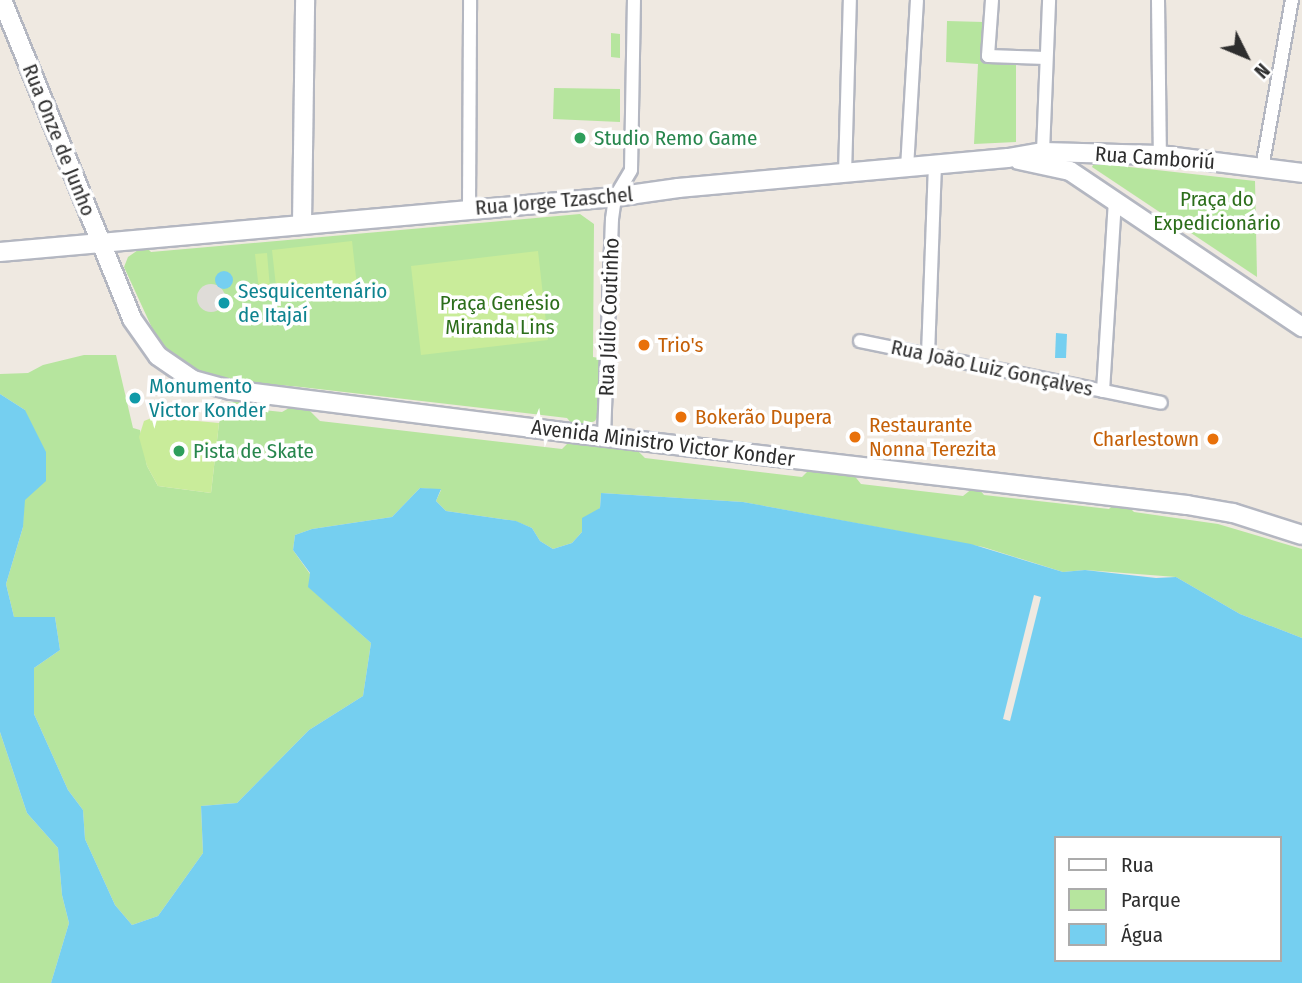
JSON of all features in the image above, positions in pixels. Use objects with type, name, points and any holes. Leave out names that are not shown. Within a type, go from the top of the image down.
[{"type":"main road","name":"Rua Onze de Junho","points":[[2,0],[100,242]]},
{"type":"main road","points":[[302,223],[305,0]]},
{"type":"main road","name":"Rua Camboriú","points":[[1008,158],[1043,152],[1160,155],[1302,173]]},
{"type":"main road","name":"Rua Jorge Tzaschel","points":[[0,252],[615,197],[678,188],[1008,158]]},
{"type":"main road","points":[[1008,158],[1070,171],[1302,327]]},
{"type":"main road","name":"Avenida Ministro Victor Konder","points":[[100,242],[140,335],[158,356],[193,380],[231,390],[604,437],[1187,505],[1233,513],[1302,535]]},
{"type":"street","points":[[469,208],[470,0]]},
{"type":"street","points":[[615,197],[631,170],[634,0]]},
{"type":"street","points":[[845,174],[850,0]]},
{"type":"street","points":[[907,168],[917,0]]},
{"type":"street","points":[[992,0],[988,56],[1046,58]]},
{"type":"street","points":[[1043,152],[1048,0]]},
{"type":"street","points":[[1158,0],[1160,155]]},
{"type":"street","points":[[1262,168],[1292,0]]},
{"type":"street","points":[[928,355],[934,166]]},
{"type":"street","name":"Rua Júlio Coutinho","points":[[604,437],[615,197]]},
{"type":"street","name":"Rua João Luiz Gonçalves","points":[[860,341],[1103,391],[1115,201]]},
{"type":"street","points":[[1103,391],[1161,403]]},
{"type":"green space","points":[[947,21],[984,22],[983,63],[1016,65],[1016,142],[974,144],[978,64],[946,62]]},
{"type":"green space","points":[[611,33],[620,34],[620,58],[611,57]]},
{"type":"green space","points":[[554,88],[620,89],[620,122],[553,119]]},
{"type":"green space","name":"Praça do Expedicionário","points":[[1094,163],[1255,181],[1257,277],[1092,167]]},
{"type":"green space","name":"Praça Genésio Miranda Lins","points":[[580,214],[594,224],[593,357],[599,358],[599,414],[595,421],[585,425],[572,424],[567,418],[301,387],[246,382],[242,386],[196,372],[181,364],[158,341],[124,267],[128,257],[141,248],[147,248],[151,252]]},
{"type":"green space","points":[[352,241],[357,286],[277,295],[272,250]]},
{"type":"green space","points":[[538,251],[548,340],[421,355],[411,266]]},
{"type":"green space","points":[[267,253],[270,288],[259,290],[255,254]]},
{"type":"green space","points":[[84,355],[116,355],[133,428],[140,430],[147,466],[158,486],[211,493],[219,423],[228,402],[239,402],[244,408],[282,412],[289,408],[310,411],[320,421],[562,449],[570,441],[635,448],[645,458],[802,477],[810,469],[853,474],[861,484],[963,496],[973,488],[978,488],[984,495],[1109,509],[1113,505],[1128,506],[1134,512],[1218,524],[1302,549],[1302,638],[1240,614],[1176,577],[1085,570],[1063,572],[983,547],[743,502],[601,493],[600,508],[582,532],[572,543],[553,549],[540,541],[532,528],[515,521],[446,511],[436,501],[441,490],[420,488],[392,517],[312,529],[295,535],[293,550],[310,574],[309,587],[371,643],[363,696],[309,730],[237,803],[201,806],[203,853],[158,916],[132,925],[115,905],[85,839],[83,810],[68,790],[34,714],[34,668],[60,650],[55,617],[14,617],[6,584],[23,527],[25,410],[0,394],[0,374],[28,373],[43,365]]},
{"type":"green space","name":"Pista de Skate","points":[[154,417],[219,423],[211,493],[158,486],[147,466],[139,437],[144,421]]},
{"type":"green space","points":[[0,732],[27,813],[58,848],[62,895],[69,923],[51,983],[0,983]]},
{"type":"shaded area","points":[[211,284],[221,288],[225,298],[221,308],[211,312],[201,308],[197,298],[201,288]]},
{"type":"water","points":[[224,271],[232,276],[233,280],[228,288],[224,289],[216,284],[215,280],[220,272]]},
{"type":"water","points":[[1056,333],[1067,334],[1066,358],[1055,358]]},
{"type":"water","points":[[0,394],[25,410],[46,452],[46,481],[25,500],[23,527],[6,584],[14,617],[55,617],[60,650],[34,668],[34,714],[68,790],[83,810],[85,839],[115,905],[132,925],[158,916],[203,853],[201,806],[237,803],[309,730],[363,696],[371,643],[308,587],[310,573],[293,550],[295,535],[312,529],[392,517],[420,488],[441,489],[436,501],[446,511],[516,521],[532,528],[540,541],[553,549],[572,543],[582,532],[582,518],[600,508],[601,493],[743,502],[971,544],[1063,572],[1085,570],[1156,578],[1176,577],[1240,614],[1302,638],[1302,983],[51,983],[69,923],[62,895],[58,848],[27,813],[0,732]]},
{"type":"pier","points":[[1034,595],[1041,597],[1010,721],[1003,719]]},
{"type":"place","name":"Studio Remo Game","points":[[580,138]]},
{"type":"place","name":"Sesquicentenário de Itajaí","points":[[224,303]]},
{"type":"place","name":"Trio's","points":[[644,345]]},
{"type":"place","name":"Monumento Victor Konder","points":[[135,398]]},
{"type":"place","name":"Bokerão Dupera","points":[[681,417]]},
{"type":"place","name":"Restaurante Nonna Terezita","points":[[855,437]]},
{"type":"place","name":"Charlestown","points":[[1213,439]]},
{"type":"place","name":"Pista de Skate","points":[[179,451]]}]
